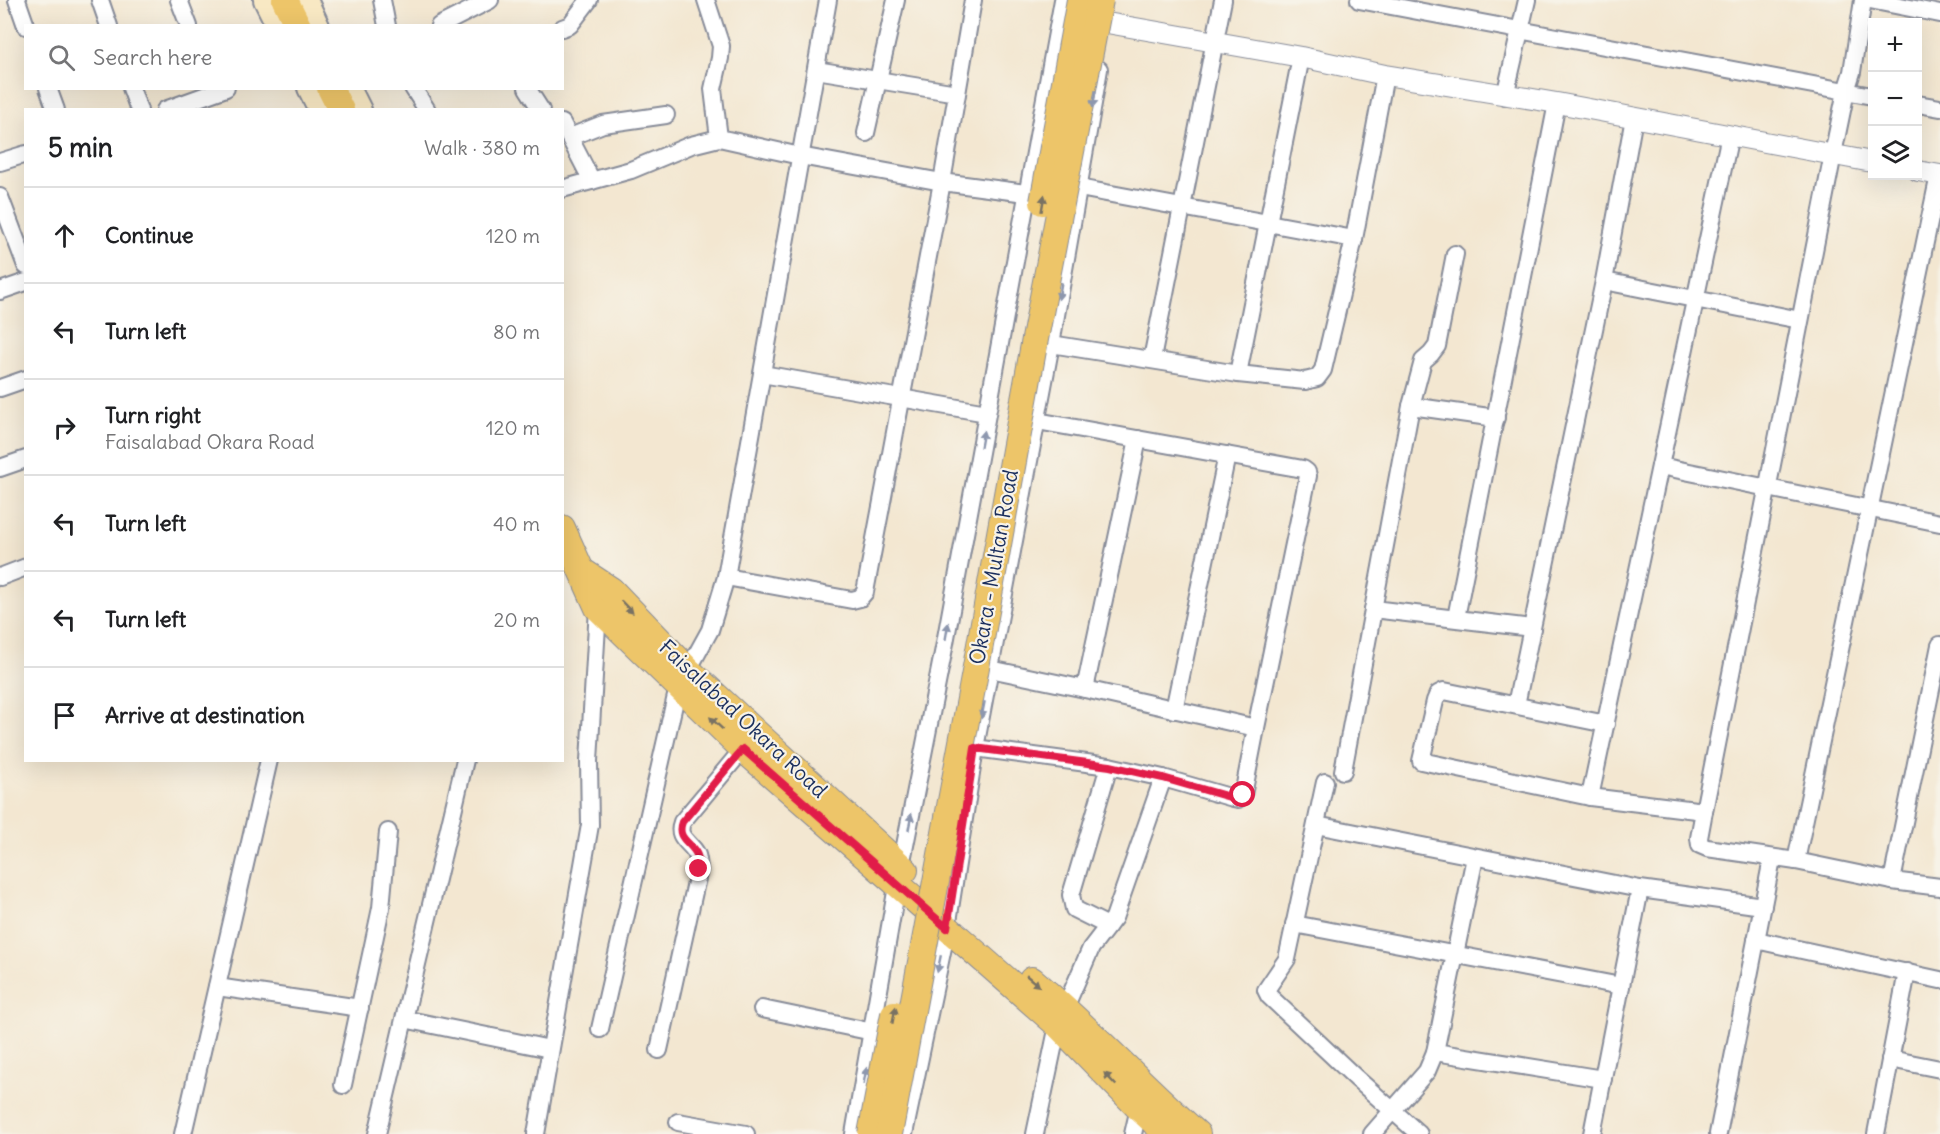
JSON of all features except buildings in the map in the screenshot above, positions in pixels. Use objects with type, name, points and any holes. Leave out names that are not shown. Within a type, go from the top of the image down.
[{"type":"main road","points":[[265,0],[277,24]]},
{"type":"main road","points":[[285,0],[297,24]]},
{"type":"main road","points":[[306,0],[317,24]]},
{"type":"main road","name":"Okara - Multan Road","points":[[871,1134],[1080,0]]},
{"type":"main road","name":"Okara - Multan Road","points":[[890,1134],[1035,339],[1104,12]]},
{"type":"main road","points":[[310,90],[319,108]]},
{"type":"main road","points":[[331,90],[340,108]]},
{"type":"main road","points":[[350,90],[359,108]]},
{"type":"main road","name":"Faisalabad Okara Road","points":[[564,532],[598,608],[683,678],[899,876]]},
{"type":"main road","name":"Faisalabad Okara Road","points":[[582,572],[612,591],[743,749],[899,876],[1197,1134]]},
{"type":"main road","name":"Faisalabad Okara Road","points":[[1061,1016],[1139,1108],[1167,1134]]},
{"type":"street","points":[[17,0],[25,24]]},
{"type":"street","points":[[99,0],[108,24]]},
{"type":"street","points":[[180,0],[188,24]]},
{"type":"street","points":[[382,0],[387,24]]},
{"type":"street","points":[[443,24],[490,0]]},
{"type":"street","points":[[564,27],[570,25],[590,0]]},
{"type":"street","points":[[706,0],[720,46],[720,58],[713,89],[719,138]]},
{"type":"street","points":[[600,1029],[683,678],[710,630],[726,577],[828,0]]},
{"type":"street","points":[[866,133],[896,0]]},
{"type":"street","points":[[726,577],[852,600],[860,598],[865,592],[942,182],[973,0]]},
{"type":"street","points":[[854,1134],[899,876],[1063,0]]},
{"type":"street","points":[[904,1134],[949,919],[975,748],[1037,421],[1078,188],[1104,12],[1112,0]]},
{"type":"street","points":[[1152,359],[1222,0]]},
{"type":"street","points":[[1359,0],[1868,95]]},
{"type":"street","points":[[1505,96],[1527,0]]},
{"type":"street","points":[[1863,0],[1852,72],[1833,154],[1699,838],[1700,845],[1772,859],[1796,861],[1892,881],[1940,887]]},
{"type":"street","points":[[1870,0],[1940,14]]},
{"type":"street","points":[[1104,12],[1213,42],[1868,161]]},
{"type":"street","points":[[1238,374],[1301,57]]},
{"type":"street","points":[[816,70],[957,93]]},
{"type":"street","points":[[1051,344],[1238,374],[1305,381],[1317,378],[1323,370],[1354,239],[1385,75]]},
{"type":"street","points":[[49,90],[55,108]]},
{"type":"street","points":[[132,90],[138,108]]},
{"type":"street","points":[[414,90],[426,108]]},
{"type":"street","points":[[528,90],[540,108]]},
{"type":"street","points":[[172,108],[217,95]]},
{"type":"street","points":[[1456,618],[1557,104]]},
{"type":"street","points":[[1922,105],[1940,108]]},
{"type":"street","points":[[592,181],[565,127],[666,115]]},
{"type":"street","points":[[1516,705],[1604,282],[1634,118]]},
{"type":"street","points":[[1590,797],[1730,135]]},
{"type":"street","points":[[564,188],[632,171],[691,145],[719,138],[800,156],[942,182],[1026,193]]},
{"type":"street","points":[[0,162],[24,155]]},
{"type":"street","points":[[1796,861],[1940,175],[1922,172]]},
{"type":"street","points":[[1078,188],[1354,239]]},
{"type":"street","points":[[0,197],[24,261]]},
{"type":"street","points":[[1343,771],[1411,406],[1423,361],[1437,346],[1455,254]]},
{"type":"street","points":[[1604,282],[1800,320]]},
{"type":"street","points":[[0,291],[24,283]]},
{"type":"street","points":[[762,374],[987,413]]},
{"type":"street","points":[[0,388],[24,380]]},
{"type":"street","points":[[1411,406],[1496,418]]},
{"type":"street","points":[[975,748],[1110,766],[1238,799],[1243,795],[1308,476],[1303,469],[1037,421]]},
{"type":"street","points":[[1085,689],[1138,440]]},
{"type":"street","points":[[1174,710],[1227,455]]},
{"type":"street","points":[[0,468],[24,460]]},
{"type":"street","points":[[1660,466],[1940,523]]},
{"type":"street","points":[[0,578],[24,568]]},
{"type":"street","points":[[536,1134],[590,825],[589,761],[598,608]]},
{"type":"street","points":[[1373,609],[1532,628]]},
{"type":"street","points":[[1892,881],[1940,645]]},
{"type":"street","points":[[990,669],[1256,728]]},
{"type":"street","points":[[1606,724],[1444,691],[1438,694],[1435,700],[1421,761],[1590,797],[1704,810]]},
{"type":"street","points":[[659,1050],[699,869],[695,852],[681,836],[680,828],[682,822],[743,749]]},
{"type":"street","points":[[183,1134],[269,762]]},
{"type":"street","points":[[377,1134],[465,762]]},
{"type":"street","points":[[1108,926],[1074,909],[1071,895],[1110,766]]},
{"type":"street","points":[[1035,1134],[1061,1016],[1091,948],[1114,918],[1163,778]]},
{"type":"street","points":[[1325,782],[1287,959],[1266,990],[1269,996],[1419,1134]]},
{"type":"street","points":[[1316,825],[1641,890],[1763,906]]},
{"type":"street","points":[[343,1085],[381,908],[388,832]]},
{"type":"street","points":[[1372,1134],[1428,1071],[1435,1052],[1475,856]]},
{"type":"street","points":[[1718,1134],[1772,859]]},
{"type":"street","points":[[1592,1134],[1641,890]]},
{"type":"street","points":[[1294,924],[1621,986]]},
{"type":"street","points":[[1756,940],[1940,980]]},
{"type":"street","points":[[1876,1134],[1907,972]]},
{"type":"street","points":[[217,987],[360,1008]]},
{"type":"street","points":[[762,1009],[873,1032]]},
{"type":"street","points":[[404,1019],[550,1049]]},
{"type":"street","points":[[1435,1052],[1603,1080]]},
{"type":"street","points":[[1890,1059],[1940,1069]]},
{"type":"street","points":[[1133,1134],[1139,1108]]},
{"type":"street","points":[[678,1122],[746,1134]]},
{"type":"route","points":[[699,869],[695,852],[681,836],[682,822],[743,749],[947,928],[975,748],[1110,766],[1233,798],[1238,799],[1243,795]]}]
